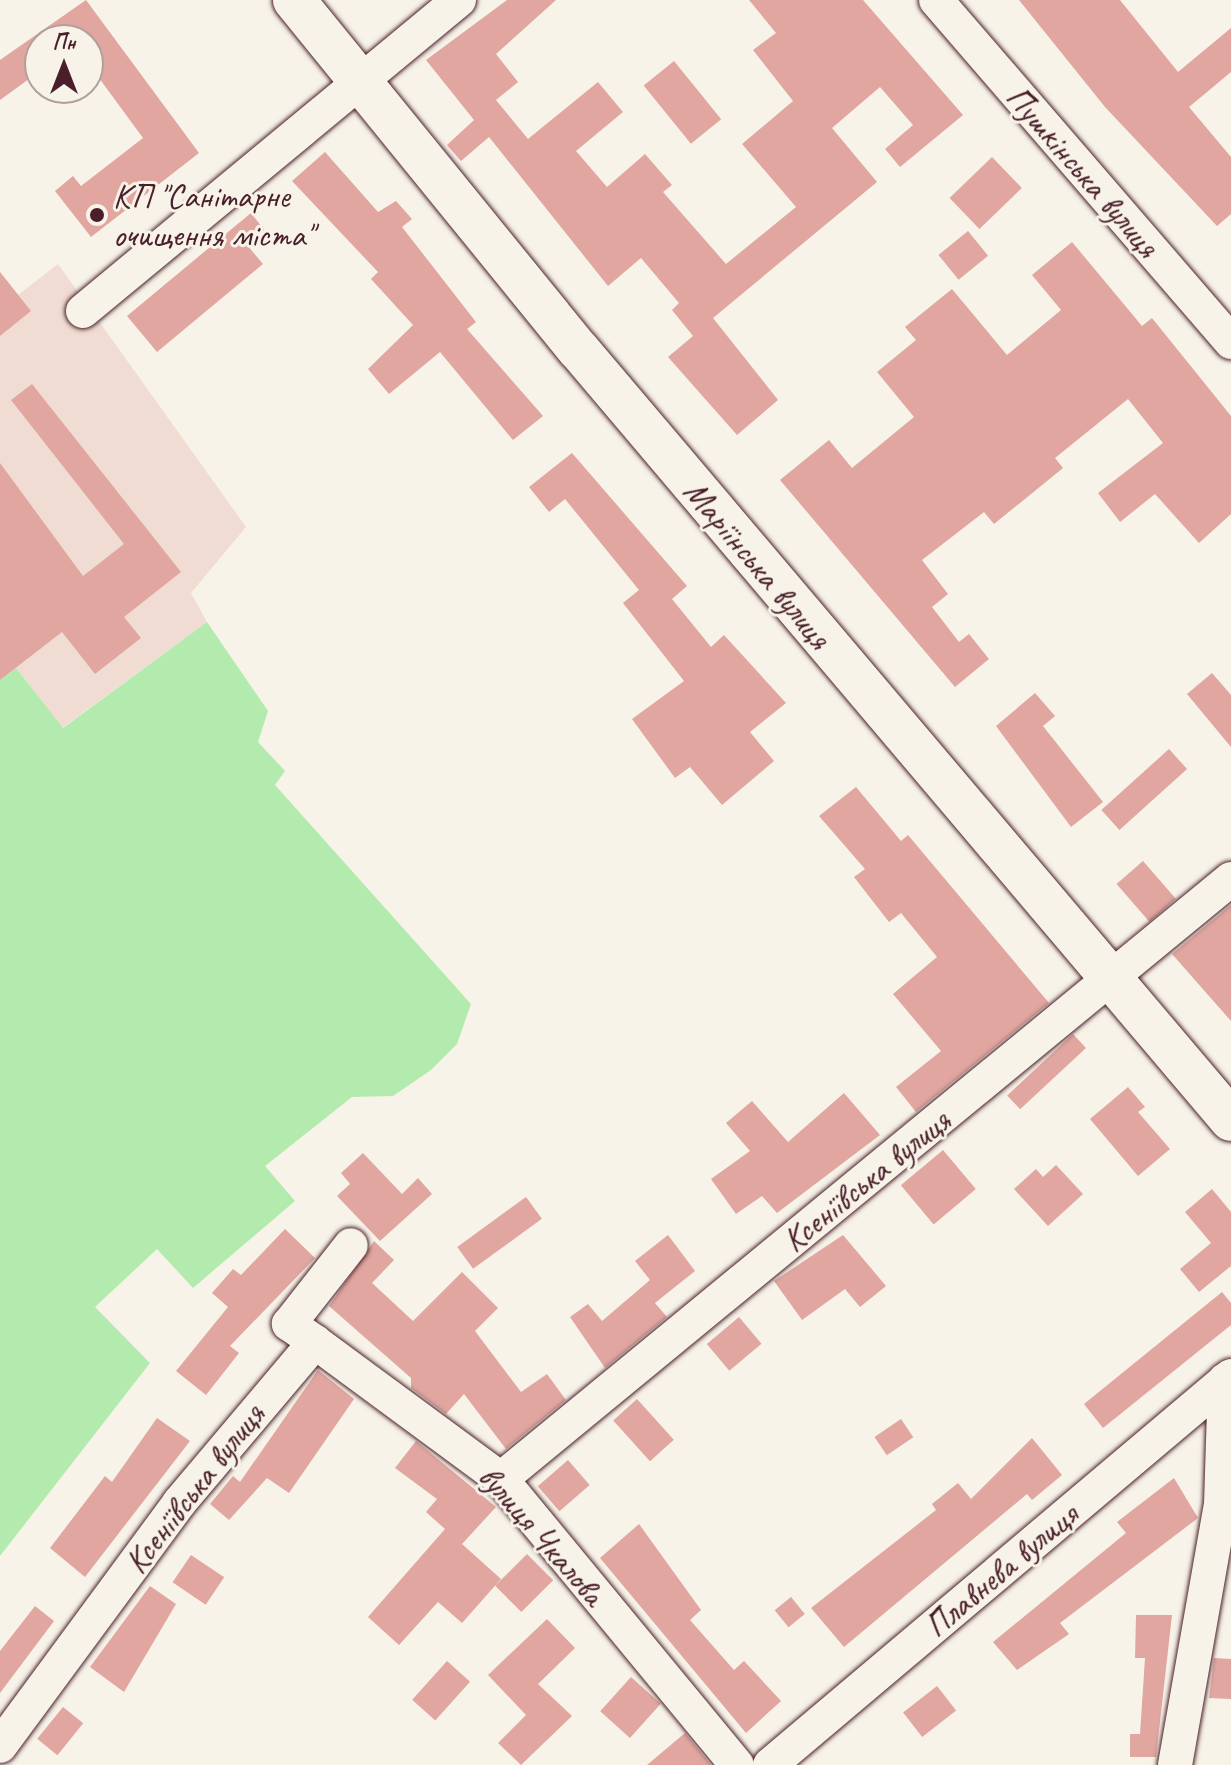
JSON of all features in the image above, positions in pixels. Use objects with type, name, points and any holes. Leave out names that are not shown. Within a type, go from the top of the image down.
[{"type":"main road","name":"Маріїнська вулиця","points":[[294,0],[357,83],[1231,1120]]},
{"type":"street","points":[[83,311],[459,0]]},
{"type":"street","name":"Пушкінська вулиця","points":[[936,0],[1231,342]]},
{"type":"street","name":"Ксеніївська вулиця","points":[[501,1479],[1231,879]]},
{"type":"street","points":[[315,1342],[289,1324],[351,1245]]},
{"type":"street","name":"Ксеніївська вулиця","points":[[0,1746],[237,1428],[315,1342]]},
{"type":"street","name":"вулиця Чкалова","points":[[315,1342],[501,1479],[737,1765]]},
{"type":"street","points":[[1175,1765],[1221,1505],[1228,1378]]},
{"type":"street","name":"Плавнева вулиця","points":[[770,1765],[1228,1378]]},
{"type":"shaded area","points":[[58,264],[246,527],[191,593],[207,622],[62,728],[16,668],[0,680],[0,272],[18,295]]},
{"type":"green space","points":[[207,622],[268,711],[258,742],[285,771],[275,785],[471,1004],[457,1044],[431,1070],[393,1096],[352,1097],[265,1166],[295,1201],[193,1288],[157,1249],[95,1307],[150,1363],[0,1556],[0,680],[16,668],[63,728]]},
{"type":"building","points":[[86,0],[104,24],[52,24]]},
{"type":"building","points":[[507,0],[556,0],[496,54],[518,82],[496,100],[528,139],[598,82],[623,112],[576,151],[607,187],[645,154],[672,185],[663,192],[726,264],[796,207],[742,144],[793,101],[753,50],[776,33],[749,0],[863,0],[963,115],[900,167],[885,149],[913,125],[880,87],[832,128],[877,182],[713,318],[778,400],[737,435],[668,357],[693,336],[672,310],[679,303],[641,258],[608,286],[489,137],[461,161],[447,145],[474,120],[426,60]]},
{"type":"building","points":[[1019,0],[1120,0],[1178,72],[1231,28],[1231,72],[1189,107],[1231,157],[1231,214],[1217,226],[1105,107]]},
{"type":"building","points":[[104,24],[199,153],[91,237],[55,191],[73,176],[81,186],[143,138],[104,85]]},
{"type":"building","points":[[24,43],[24,83],[0,100],[0,60]]},
{"type":"building","points":[[674,61],[721,119],[691,144],[644,86]]},
{"type":"building","points":[[325,152],[378,212],[396,201],[412,219],[402,227],[476,322],[467,329],[543,416],[513,440],[440,352],[389,394],[368,369],[413,325],[371,279],[378,272],[292,181]]},
{"type":"building","points":[[992,157],[1022,188],[979,229],[950,198]]},
{"type":"building","points":[[251,213],[265,231],[247,245],[263,264],[157,352],[127,316]]},
{"type":"building","points":[[968,231],[988,256],[959,280],[938,255]]},
{"type":"building","points":[[1072,242],[1142,326],[1152,318],[1231,416],[1231,514],[1199,543],[1155,494],[1120,522],[1098,493],[1163,443],[1128,399],[1055,458],[1063,468],[994,524],[984,512],[922,560],[948,594],[932,607],[959,642],[969,634],[989,659],[955,687],[780,480],[829,440],[852,468],[914,417],[877,372],[916,340],[905,327],[952,289],[1007,355],[1061,310],[1032,275]]},
{"type":"building","points":[[0,272],[31,311],[0,336]]},
{"type":"building","points":[[32,384],[181,572],[124,617],[141,638],[95,674],[62,632],[0,680],[0,463],[83,576],[124,544],[11,400]]},
{"type":"building","points":[[572,453],[687,586],[672,599],[711,647],[724,635],[786,703],[750,732],[774,761],[722,805],[690,767],[675,778],[632,719],[684,681],[623,603],[639,590],[565,499],[549,512],[529,487]]},
{"type":"building","points":[[1212,673],[1231,695],[1231,747],[1187,694]]},
{"type":"building","points":[[1035,693],[1055,716],[1043,726],[1103,802],[1071,827],[996,726]]},
{"type":"building","points":[[1169,749],[1187,769],[1119,830],[1101,810]]},
{"type":"building","points":[[856,787],[901,841],[908,835],[1049,1003],[916,1112],[896,1087],[941,1051],[893,994],[937,957],[901,913],[889,922],[854,877],[865,869],[819,816]]},
{"type":"building","points":[[1143,861],[1176,899],[1149,922],[1117,884]]},
{"type":"building","points":[[1231,905],[1231,1021],[1172,954]]},
{"type":"building","points":[[1073,1034],[1086,1048],[1020,1109],[1007,1095]]},
{"type":"building","points":[[1128,1087],[1145,1107],[1138,1112],[1170,1149],[1138,1176],[1090,1119]]},
{"type":"building","points":[[844,1093],[880,1135],[777,1213],[762,1196],[736,1214],[711,1179],[750,1151],[726,1123],[752,1101],[788,1142]]},
{"type":"building","points":[[943,1150],[976,1189],[934,1224],[901,1185]]},
{"type":"building","points":[[363,1153],[402,1194],[418,1178],[432,1194],[380,1241],[337,1196],[350,1184],[341,1173]]},
{"type":"building","points":[[1056,1165],[1083,1194],[1048,1226],[1014,1189],[1036,1169],[1043,1177]]},
{"type":"building","points":[[1212,1189],[1231,1212],[1231,1266],[1199,1292],[1180,1269],[1211,1243],[1185,1212]]},
{"type":"building","points":[[526,1197],[542,1219],[473,1269],[457,1247]]},
{"type":"building","points":[[285,1229],[315,1258],[230,1346],[239,1353],[206,1395],[176,1371],[228,1307],[212,1293],[233,1269],[241,1275]]},
{"type":"building","points":[[668,1235],[695,1271],[655,1303],[667,1317],[605,1368],[570,1317],[588,1304],[602,1321],[650,1280],[635,1261]]},
{"type":"building","points":[[843,1235],[886,1286],[860,1307],[845,1289],[802,1320],[774,1281]]},
{"type":"building","points":[[374,1241],[394,1260],[372,1283],[413,1321],[462,1272],[498,1308],[475,1331],[521,1392],[547,1374],[566,1400],[506,1449],[464,1394],[446,1414],[411,1388],[411,1378],[329,1306]]},
{"type":"building","points":[[1222,1292],[1231,1303],[1231,1325],[1103,1428],[1084,1404]]},
{"type":"building","points":[[739,1317],[761,1344],[729,1371],[707,1344]]},
{"type":"building","points":[[318,1370],[354,1399],[289,1493],[267,1478],[229,1520],[210,1504],[233,1476],[240,1482]]},
{"type":"building","points":[[637,1399],[674,1440],[650,1461],[613,1420]]},
{"type":"building","points":[[157,1418],[190,1441],[85,1577],[50,1548],[105,1476],[112,1482]]},
{"type":"building","points":[[901,1419],[913,1437],[887,1455],[874,1437]]},
{"type":"building","points":[[1032,1438],[1062,1475],[1032,1500],[1027,1494],[844,1647],[811,1608],[936,1510],[932,1504],[958,1483],[971,1499]]},
{"type":"building","points":[[416,1441],[496,1507],[462,1544],[501,1579],[462,1623],[438,1602],[399,1645],[368,1617],[445,1529],[426,1512],[437,1499],[395,1468]]},
{"type":"building","points":[[568,1460],[590,1485],[559,1511],[538,1486]]},
{"type":"building","points":[[1174,1478],[1198,1518],[1060,1623],[1069,1634],[1017,1670],[993,1642],[1126,1533],[1117,1522]]},
{"type":"building","points":[[639,1524],[701,1610],[690,1620],[734,1670],[744,1661],[781,1701],[746,1733],[600,1558]]},
{"type":"building","points":[[527,1554],[553,1580],[521,1612],[495,1586]]},
{"type":"building","points":[[191,1555],[224,1577],[206,1605],[173,1582]]},
{"type":"building","points":[[150,1586],[176,1604],[124,1692],[90,1667]]},
{"type":"building","points":[[791,1597],[805,1614],[789,1627],[775,1610]]},
{"type":"building","points":[[35,1606],[54,1621],[0,1693],[0,1651]]},
{"type":"building","points":[[1136,1615],[1172,1615],[1156,1757],[1130,1757],[1130,1734],[1140,1734],[1145,1658],[1135,1658]]},
{"type":"building","points":[[547,1619],[575,1648],[538,1684],[572,1716],[521,1765],[498,1743],[526,1715],[488,1675]]},
{"type":"building","points":[[1214,1658],[1231,1659],[1231,1699],[1209,1698]]},
{"type":"building","points":[[447,1661],[470,1682],[435,1720],[412,1700]]},
{"type":"building","points":[[631,1677],[661,1704],[630,1738],[600,1711]]},
{"type":"building","points":[[937,1686],[956,1710],[922,1737],[903,1712]]},
{"type":"building","points":[[63,1707],[83,1723],[57,1755],[37,1739]]},
{"type":"building","points":[[685,1733],[711,1765],[647,1765]]},
{"type":"place","name":"КП \"Санітарне очищення міста\"","points":[[97,215]]}]
